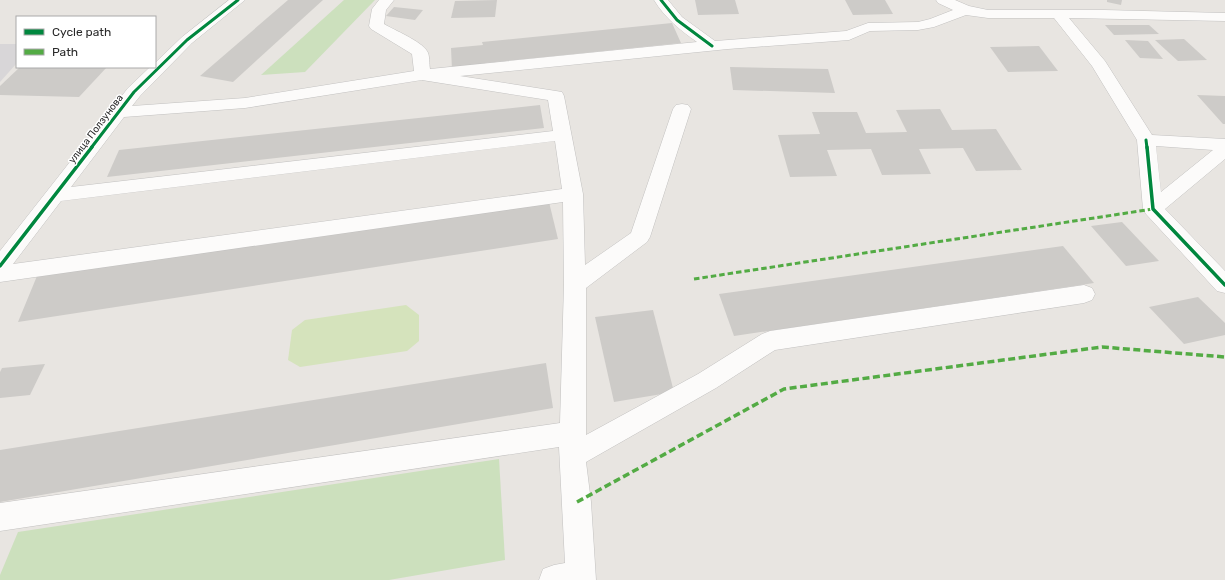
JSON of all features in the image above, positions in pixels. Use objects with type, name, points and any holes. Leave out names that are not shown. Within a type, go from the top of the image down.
[{"type":"street","name":"улица Ползунова","points":[[0,266],[134,92],[187,40],[238,0]]},
{"type":"street","points":[[387,0],[379,9],[376,26],[411,45],[420,52],[422,75]]},
{"type":"street","points":[[661,0],[664,6],[680,21],[712,46]]},
{"type":"street","points":[[943,0],[965,10],[988,14],[1225,17]]},
{"type":"street","points":[[119,112],[245,103],[422,75],[712,46],[849,35],[868,27],[918,26],[934,24],[965,10]]},
{"type":"street","points":[[1058,14],[1099,64],[1146,140],[1153,208],[1225,285]]},
{"type":"street","points":[[422,75],[556,96],[573,194],[575,284],[573,444],[577,502],[572,578]]},
{"type":"street","points":[[575,284],[640,237],[682,109]]},
{"type":"street","points":[[56,194],[562,135]]},
{"type":"street","points":[[1146,140],[1225,145]]},
{"type":"street","points":[[1153,208],[1225,149]]},
{"type":"street","points":[[0,274],[573,194]]},
{"type":"street","points":[[0,517],[573,444],[706,381],[770,341],[1084,294]]},
{"type":"shaded area","points":[[0,44],[16,44],[16,64],[0,82]]},
{"type":"green space","points":[[344,0],[375,0],[305,72],[261,75]]},
{"type":"green space","points":[[406,305],[419,315],[419,341],[407,351],[300,367],[288,360],[292,330],[305,320]]},
{"type":"green space","points":[[499,459],[505,560],[389,580],[0,580],[0,575],[18,532]]},
{"type":"building","points":[[288,0],[323,0],[233,82],[200,76]]},
{"type":"building","points":[[497,0],[495,17],[451,18],[455,1]]},
{"type":"building","points":[[695,0],[735,0],[739,14],[698,15]]},
{"type":"building","points":[[845,0],[885,0],[893,14],[853,15]]},
{"type":"building","points":[[1107,0],[1122,0],[1121,5],[1107,2]]},
{"type":"building","points":[[394,7],[423,10],[415,20],[386,16]]},
{"type":"building","points":[[672,23],[681,43],[485,63],[485,66],[452,70],[451,48],[483,45],[482,42]]},
{"type":"building","points":[[1105,25],[1149,25],[1159,34],[1114,35]]},
{"type":"building","points":[[1184,39],[1207,60],[1178,61],[1155,40]]},
{"type":"building","points":[[1125,40],[1148,41],[1163,59],[1140,58]]},
{"type":"building","points":[[1039,46],[1058,71],[1008,72],[990,47]]},
{"type":"building","points":[[730,67],[828,69],[835,93],[733,90]]},
{"type":"building","points":[[19,68],[106,68],[79,97],[0,95],[0,86]]},
{"type":"building","points":[[1197,95],[1225,96],[1225,124],[1223,124]]},
{"type":"building","points":[[540,105],[544,128],[107,177],[119,150]]},
{"type":"building","points":[[940,109],[952,130],[996,129],[1022,170],[976,171],[963,148],[919,149],[931,174],[882,175],[871,149],[827,150],[837,176],[790,177],[778,135],[820,134],[812,112],[857,112],[866,133],[907,132],[896,110]]},
{"type":"building","points":[[549,202],[558,239],[18,322],[37,276]]},
{"type":"building","points":[[1122,222],[1159,261],[1126,266],[1091,226]]},
{"type":"building","points":[[1063,246],[1094,283],[734,336],[719,294]]},
{"type":"building","points":[[1198,297],[1225,323],[1225,335],[1184,344],[1149,307]]},
{"type":"building","points":[[653,310],[674,392],[614,402],[595,317]]},
{"type":"building","points":[[546,363],[553,408],[0,502],[0,450]]},
{"type":"building","points":[[45,364],[30,395],[0,398],[0,372],[2,368]]},
{"type":"marked path","points":[[694,279],[1153,209]]},
{"type":"marked path","points":[[577,502],[784,389],[1102,347],[1225,357]]},
{"type":"cycle path","points":[[0,266],[134,92],[187,40],[238,0]]},
{"type":"cycle path","points":[[661,0],[665,7],[677,20],[712,46]]},
{"type":"cycle path","points":[[1146,140],[1153,209],[1225,285]]}]
